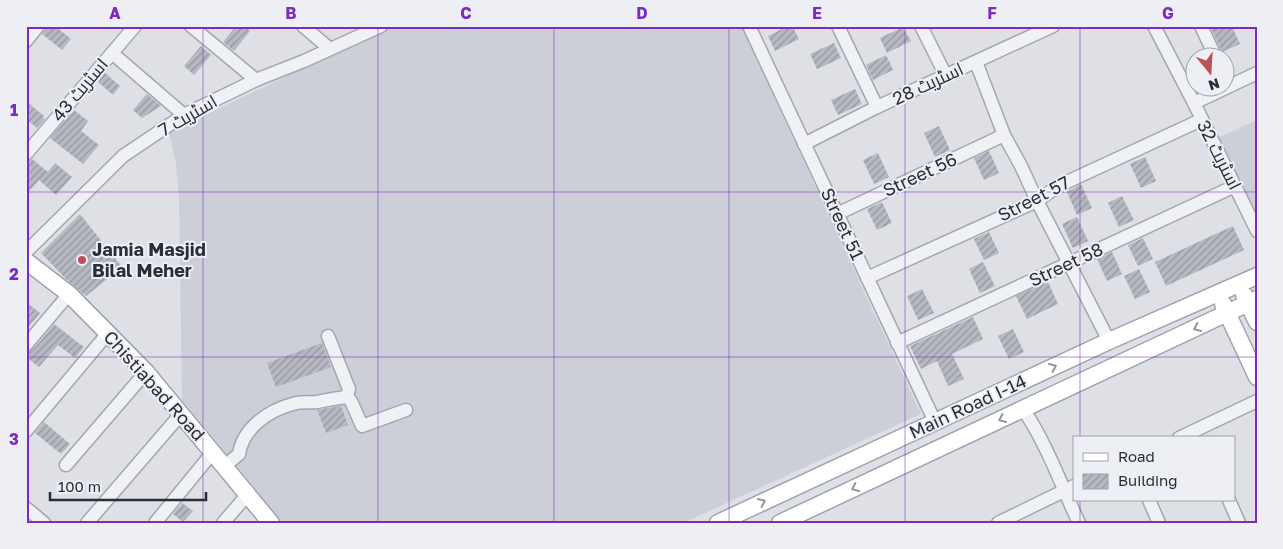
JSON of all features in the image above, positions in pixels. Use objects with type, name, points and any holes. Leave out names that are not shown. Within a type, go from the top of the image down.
[{"type":"main road","name":"Chistiabad Road","points":[[26,261],[69,294],[146,372],[271,523]]},
{"type":"main road","name":"Main Road I-14","points":[[718,523],[1109,341],[1257,276]]},
{"type":"main road","points":[[1240,284],[1252,301],[1257,322]]},
{"type":"main road","points":[[1218,293],[1257,376]]},
{"type":"main road","name":"Main Road I-14","points":[[780,523],[1252,301]]},
{"type":"main road","points":[[939,420],[955,441]]},
{"type":"street","points":[[26,41],[38,26]]},
{"type":"street","name":"اسٹریٹ 43","points":[[26,154],[135,26]]},
{"type":"street","points":[[191,26],[256,80]]},
{"type":"street","points":[[303,26],[330,50]]},
{"type":"street","name":"اسٹریٹ 7","points":[[26,252],[123,156],[184,115],[256,80],[330,50],[381,26]]},
{"type":"street","name":"Street 51","points":[[749,26],[897,343],[939,420]]},
{"type":"street","points":[[838,26],[877,107]]},
{"type":"street","points":[[921,26],[946,76]]},
{"type":"street","name":"اسٹریٹ 28","points":[[804,144],[877,107],[1053,26]]},
{"type":"street","name":"اسٹریٹ 32","points":[[1154,26],[1257,231]]},
{"type":"street","points":[[1201,26],[1211,48]]},
{"type":"street","points":[[112,53],[184,115]]},
{"type":"street","points":[[976,62],[1004,135],[1109,341]]},
{"type":"street","points":[[1236,79],[1257,73]]},
{"type":"street","points":[[1194,103],[1202,98]]},
{"type":"street","name":"Street 57","points":[[867,278],[1037,201],[1069,181],[1201,120]]},
{"type":"street","name":"Street 56","points":[[837,214],[1004,135]]},
{"type":"street","name":"Street 58","points":[[897,343],[1235,186]]},
{"type":"street","points":[[26,345],[69,294]]},
{"type":"street","points":[[26,431],[108,333]]},
{"type":"street","points":[[328,336],[349,390],[348,397],[362,426],[406,410]]},
{"type":"street","points":[[66,465],[146,372]]},
{"type":"street","points":[[225,466],[240,454],[241,444],[255,425],[275,410],[295,403],[348,397]]},
{"type":"street","points":[[1198,434],[1257,401]]},
{"type":"street","points":[[1023,409],[1069,489],[1079,523]]},
{"type":"street","points":[[87,523],[181,414]]},
{"type":"street","points":[[155,523],[213,452]]},
{"type":"street","points":[[1000,522],[1069,489]]},
{"type":"street","points":[[223,523],[248,494]]},
{"type":"street","points":[[1150,502],[1159,523]]},
{"type":"street","points":[[1230,502],[1239,523]]},
{"type":"street","points":[[27,510],[44,523]]},
{"type":"shaded area","points":[[393,26],[741,26],[921,414],[683,523],[283,523],[182,400],[179,196],[176,164],[169,132]]},
{"type":"shaded area","points":[[1257,120],[1257,218],[1218,138]]},
{"type":"building","points":[[48,26],[55,26],[71,39],[62,50],[42,34]]},
{"type":"building","points":[[236,26],[245,26],[250,31],[234,51],[223,42]]},
{"type":"building","points":[[788,26],[792,26],[799,39],[775,51],[768,36]]},
{"type":"building","points":[[1210,26],[1232,26],[1240,44],[1231,48],[1220,48]]},
{"type":"building","points":[[903,27],[911,41],[887,53],[880,38]]},
{"type":"building","points":[[834,43],[841,58],[817,69],[810,54]]},
{"type":"building","points":[[201,46],[211,55],[194,75],[184,66]]},
{"type":"building","points":[[886,55],[893,70],[873,80],[866,65]]},
{"type":"building","points":[[105,73],[120,86],[113,95],[98,82]]},
{"type":"building","points":[[855,89],[862,104],[838,115],[831,100]]},
{"type":"building","points":[[147,94],[161,106],[142,118],[133,110]]},
{"type":"building","points":[[26,101],[44,116],[45,119],[37,128],[26,119]]},
{"type":"building","points":[[74,110],[88,121],[81,131],[99,145],[83,164],[50,138]]},
{"type":"building","points":[[939,126],[950,150],[935,157],[924,133]]},
{"type":"building","points":[[989,151],[999,173],[984,180],[974,158]]},
{"type":"building","points":[[878,153],[889,177],[874,184],[863,160]]},
{"type":"building","points":[[1145,157],[1156,181],[1141,188],[1130,164]]},
{"type":"building","points":[[32,159],[48,172],[55,163],[72,177],[56,195],[39,180],[26,195],[26,162]]},
{"type":"building","points":[[1081,184],[1092,208],[1077,215],[1067,192]]},
{"type":"building","points":[[1122,196],[1134,220],[1119,227],[1108,203]]},
{"type":"building","points":[[882,202],[892,223],[877,230],[867,209]]},
{"type":"building","name":"Jamia Masjid Bilal Meher","points":[[80,214],[122,267],[86,296],[67,280],[41,253]]},
{"type":"building","points":[[1077,217],[1088,241],[1073,248],[1062,224]]},
{"type":"building","points":[[1233,226],[1244,250],[1166,286],[1155,262]]},
{"type":"building","points":[[989,232],[999,253],[984,260],[974,239]]},
{"type":"building","points":[[1143,238],[1153,259],[1138,266],[1128,245]]},
{"type":"building","points":[[1112,252],[1122,274],[1107,281],[1097,259]]},
{"type":"building","points":[[983,262],[995,286],[980,293],[969,269]]},
{"type":"building","points":[[1139,269],[1150,292],[1135,299],[1124,276]]},
{"type":"building","points":[[1048,282],[1058,304],[1027,319],[1016,296]]},
{"type":"building","points":[[922,289],[934,313],[918,320],[907,296]]},
{"type":"building","points":[[26,302],[40,313],[26,330]]},
{"type":"building","points":[[973,317],[983,339],[952,354],[964,379],[948,386],[937,361],[921,369],[910,346]]},
{"type":"building","points":[[54,324],[84,347],[75,358],[58,345],[39,367],[26,355]]},
{"type":"building","points":[[1013,329],[1024,352],[1009,359],[998,336]]},
{"type":"building","points":[[322,343],[331,367],[276,387],[267,363]]},
{"type":"building","points":[[341,406],[348,425],[326,433],[317,410]]},
{"type":"building","points":[[44,422],[70,444],[61,454],[35,433]]},
{"type":"building","points":[[182,503],[193,511],[183,522],[173,514]]},
{"type":"place","name":"Jamia Masjid Bilal Meher","points":[[82,260]]}]
